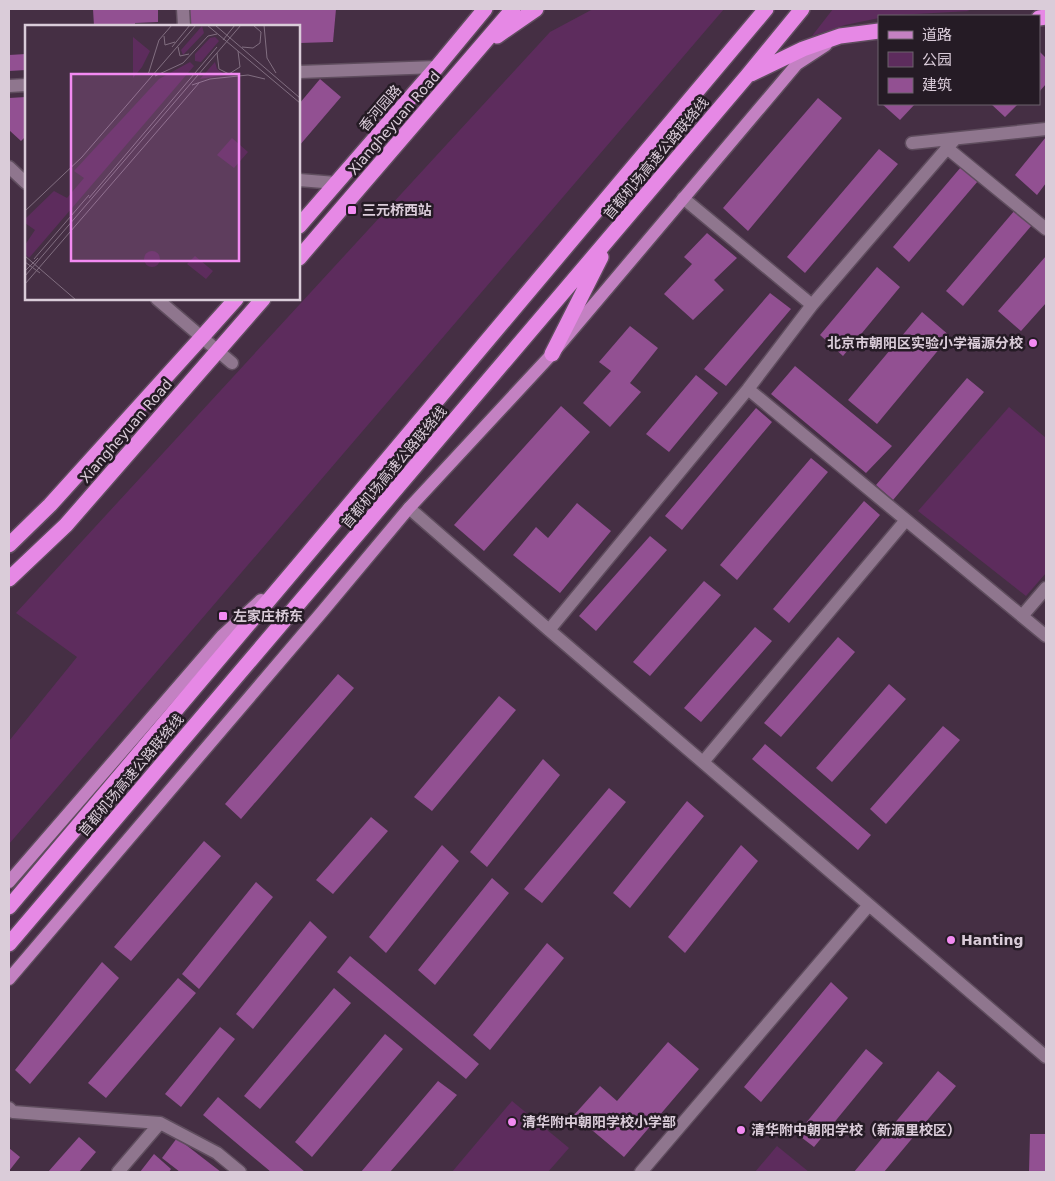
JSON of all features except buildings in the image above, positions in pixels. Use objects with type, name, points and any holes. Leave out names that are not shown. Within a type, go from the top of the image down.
[{"type":"highway","name":"Xiangheyuan Road","points":[[300,257],[513,9]]},
{"type":"highway","points":[[478,50],[536,9]]},
{"type":"highway","name":"首都机场高速公路联络线","points":[[10,905],[766,9]]},
{"type":"highway","name":"首都机场高速公路联络线","points":[[9,944],[802,9]]},
{"type":"highway","name":"香河园路","points":[[300,225],[484,10]]},
{"type":"highway","points":[[747,76],[803,49],[840,36],[878,31]]},
{"type":"highway","points":[[552,354],[612,235]]},
{"type":"highway","points":[[202,338],[235,300]]},
{"type":"highway","name":"Xiangheyuan Road","points":[[9,579],[66,524],[262,300]]},
{"type":"highway","name":"Xiangheyuan Road","points":[[9,545],[50,505],[202,338]]},
{"type":"main road","points":[[9,979],[316,620],[409,508],[552,354],[797,64],[840,36]]},
{"type":"main road","points":[[9,882],[222,636],[301,562]]},
{"type":"street","points":[[183,9],[184,25]]},
{"type":"street","points":[[300,72],[437,67]]},
{"type":"street","points":[[9,86],[25,85]]},
{"type":"street","points":[[912,143],[951,144],[1046,129]]},
{"type":"street","points":[[951,144],[1046,229]]},
{"type":"street","points":[[549,630],[748,389],[812,305],[951,144]]},
{"type":"street","points":[[9,167],[25,182]]},
{"type":"street","points":[[300,180],[336,183]]},
{"type":"street","points":[[683,198],[812,305]]},
{"type":"street","points":[[158,300],[232,363]]},
{"type":"street","points":[[748,389],[1046,636]]},
{"type":"street","points":[[409,508],[1046,1057]]},
{"type":"street","points":[[703,762],[906,520]]},
{"type":"street","points":[[1022,616],[1046,588]]},
{"type":"street","points":[[641,1172],[869,905]]},
{"type":"street","points":[[9,1108],[12,1112],[160,1124],[217,1153],[240,1172]]},
{"type":"street","points":[[118,1172],[160,1124]]},
{"type":"green space","points":[[593,9],[724,9],[9,844],[9,741],[77,657],[16,613],[550,32]]},
{"type":"green space","points":[[833,9],[964,9],[970,11],[878,15],[878,18],[845,25],[812,36]]},
{"type":"green space","points":[[1009,407],[1046,438],[1046,573],[1026,596],[918,511]]},
{"type":"green space","points":[[512,1101],[569,1148],[548,1172],[452,1172]]},
{"type":"green space","points":[[777,1146],[809,1172],[755,1172]]},
{"type":"place","name":"三元桥西站","points":[[352,210]]},
{"type":"place","name":"北京市朝阳区实验小学福源分校","points":[[1033,343]]},
{"type":"place","name":"左家庄桥东","points":[[223,616]]},
{"type":"place","name":"Hanting","points":[[951,940]]},
{"type":"place","name":"清华附中朝阳学校小学部","points":[[512,1122]]},
{"type":"place","name":"清华附中朝阳学校（新源里校区）","points":[[741,1130]]}]
